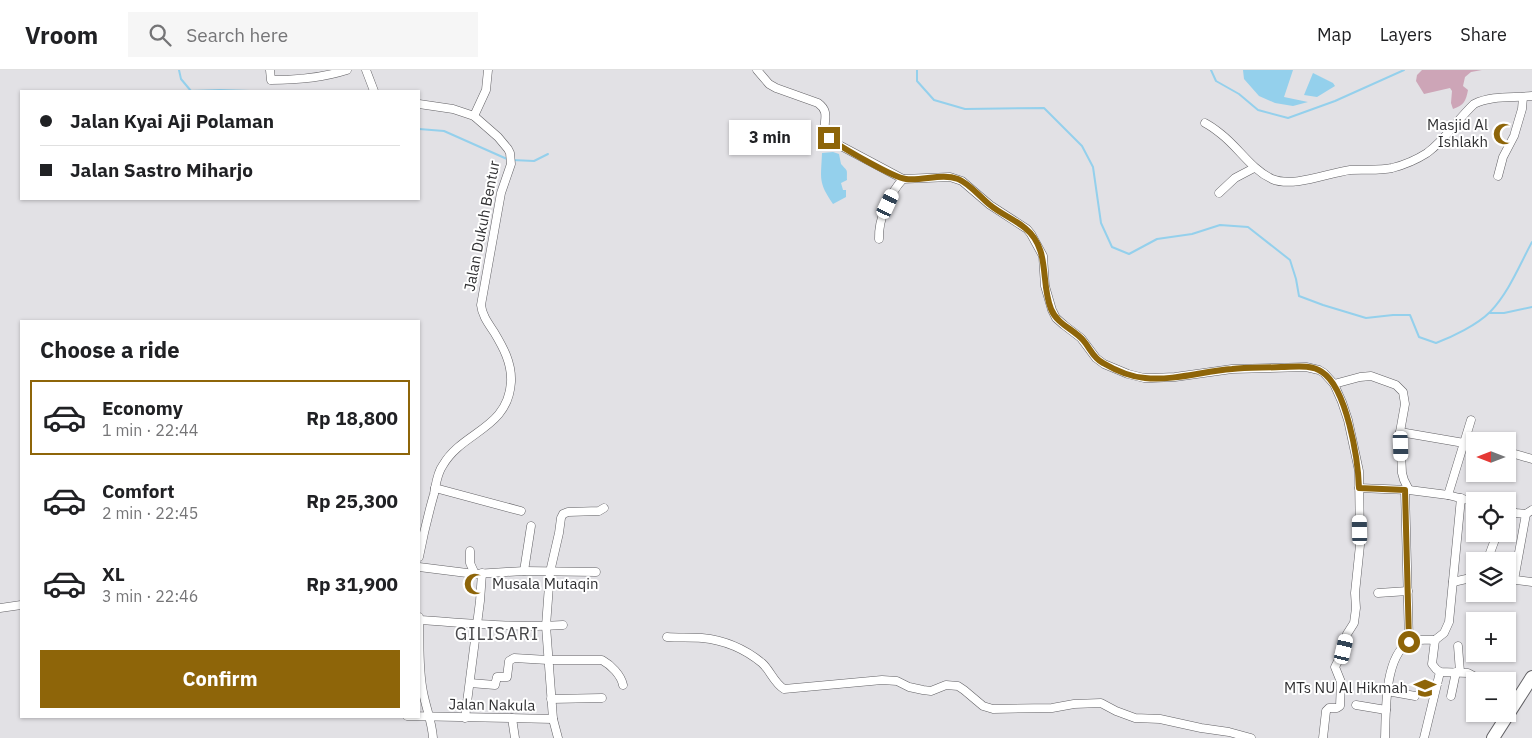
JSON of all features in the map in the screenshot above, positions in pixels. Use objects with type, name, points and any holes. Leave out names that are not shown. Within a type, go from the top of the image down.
[{"type":"main road","points":[[1516,696],[1532,677]]},
{"type":"main road","points":[[1493,738],[1501,722]]},
{"type":"street","points":[[270,70],[270,80],[278,80],[330,76],[346,70]]},
{"type":"street","points":[[366,70],[374,90]]},
{"type":"street","points":[[474,116],[486,90],[488,70]]},
{"type":"street","points":[[757,70],[769,84],[776,88],[822,106],[826,113],[824,130],[832,141],[903,179],[957,178],[990,205],[1027,229],[1043,256],[1046,286],[1056,318],[1081,338],[1096,358],[1104,364],[1128,374],[1144,378],[1175,377],[1232,368],[1306,367],[1324,373],[1334,384],[1348,420],[1358,471],[1360,551],[1354,622],[1335,666],[1341,682],[1340,706],[1326,710],[1323,738]]},
{"type":"street","points":[[1205,123],[1221,134],[1254,168],[1274,180],[1305,180],[1351,170],[1382,170],[1407,163],[1426,154],[1440,142],[1474,104],[1480,100],[1532,96]]},
{"type":"street","points":[[1498,176],[1503,157],[1514,136],[1522,109],[1523,97]]},
{"type":"street","name":"Jalan Dukuh Bentur","points":[[420,104],[452,109],[474,116],[498,137],[508,149],[511,164],[502,192],[482,304],[484,317],[505,352],[511,371],[510,390],[506,404],[495,419],[459,447],[443,464],[438,474],[420,553]]},
{"type":"street","points":[[1219,193],[1235,178],[1254,168]]},
{"type":"street","points":[[879,239],[883,214],[894,191],[903,179]]},
{"type":"street","points":[[1334,384],[1364,376],[1377,378],[1398,386],[1403,392],[1405,404],[1400,432],[1402,473],[1407,490],[1406,547],[1409,642]]},
{"type":"street","points":[[1469,432],[1471,420]]},
{"type":"street","points":[[1400,432],[1466,441]]},
{"type":"street","points":[[1448,495],[1466,444]]},
{"type":"street","points":[[1516,454],[1532,459]]},
{"type":"street","points":[[435,488],[521,510]]},
{"type":"street","points":[[1359,488],[1407,490],[1448,495],[1466,500]]},
{"type":"street","points":[[1385,738],[1387,691],[1392,667],[1396,659],[1403,647],[1409,642],[1435,640],[1442,636],[1448,626],[1460,498]]},
{"type":"street","points":[[558,738],[553,719],[546,626],[550,572],[563,514],[568,512],[599,511],[604,508]]},
{"type":"street","points":[[1516,513],[1529,512],[1516,561]]},
{"type":"street","points":[[524,571],[530,526]]},
{"type":"street","points":[[465,718],[478,624],[478,573],[470,563],[470,551]]},
{"type":"street","points":[[420,566],[478,573],[524,571],[596,572]]},
{"type":"street","points":[[1453,582],[1466,579]]},
{"type":"street","points":[[1516,580],[1532,582]]},
{"type":"street","points":[[1378,593],[1408,592]]},
{"type":"street","points":[[0,608],[20,605]]},
{"type":"street","points":[[420,619],[478,624],[563,626]]},
{"type":"street","points":[[667,637],[700,638],[728,644],[747,653],[763,664],[784,689],[882,680],[897,681],[931,691],[946,685],[954,685],[964,690],[982,706],[993,709],[1052,708],[1074,704],[1101,703],[1135,718],[1160,719],[1229,732],[1250,738]]},
{"type":"street","points":[[1435,640],[1432,664],[1436,670],[1440,672],[1466,673]]},
{"type":"street","points":[[1451,696],[1458,672],[1458,646]]},
{"type":"street","points":[[420,650],[421,681],[433,738]]},
{"type":"street","points":[[470,683],[495,684],[498,677],[507,677],[509,661],[512,658],[602,660],[617,673],[622,680],[622,685]]},
{"type":"street","points":[[1424,738],[1440,672]]},
{"type":"street","points":[[1387,691],[1416,696]]},
{"type":"street","points":[[551,699],[602,698]]},
{"type":"street","points":[[1356,705],[1386,710]]},
{"type":"street","name":"Jalan Nakula","points":[[420,717],[553,719]]},
{"type":"street","points":[[512,718],[515,738]]},
{"type":"shaded area","points":[[1422,70],[1482,70],[1471,72],[1465,77],[1463,86],[1468,90],[1466,97],[1460,106],[1453,109],[1451,103],[1452,91],[1450,88],[1424,94],[1416,81],[1417,75]]},
{"type":"water","points":[[1243,70],[1293,70],[1284,97],[1308,102],[1293,106],[1275,103],[1259,96],[1244,79]]},
{"type":"water","points":[[1313,73],[1333,83],[1335,86],[1317,97],[1304,95]]},
{"type":"water","points":[[833,152],[839,154],[841,164],[846,169],[847,180],[841,183],[843,190],[846,190],[846,197],[833,204],[825,190],[821,175],[822,153]]},
{"type":"waterway","points":[[179,70],[181,79],[190,90]]},
{"type":"waterway","points":[[917,70],[917,81],[934,100],[965,109],[1044,108],[1082,146],[1093,167],[1101,223],[1112,247],[1129,254],[1157,239],[1192,234],[1220,225],[1248,227],[1290,260],[1299,296],[1366,318],[1410,315],[1419,337],[1436,343],[1471,326],[1490,312],[1508,287],[1532,242]]},
{"type":"waterway","points":[[1211,70],[1216,81],[1239,94],[1258,110],[1288,118],[1335,101],[1404,70]]},
{"type":"waterway","points":[[420,129],[444,131],[507,159]]},
{"type":"waterway","points":[[512,160],[534,161],[548,154]]},
{"type":"waterway","points":[[1490,313],[1504,313],[1532,307]]},
{"type":"place","name":"Masjid Al Ishlakh","points":[[1504,134]]},
{"type":"place","name":"Musala Mutaqin","points":[[475,584]]},
{"type":"place","name":"MTs NU Al Hikmah","points":[[1425,688]]},
{"type":"district","name":"GILISARI","points":[[497,634]]},
{"type":"route","points":[[829,138],[840,146],[903,179],[957,178],[998,211],[1027,229],[1043,256],[1048,298],[1056,318],[1081,338],[1096,358],[1104,364],[1128,374],[1144,378],[1175,377],[1232,368],[1306,367],[1324,373],[1334,384],[1348,420],[1358,471],[1359,488],[1405,490],[1409,642]]}]
